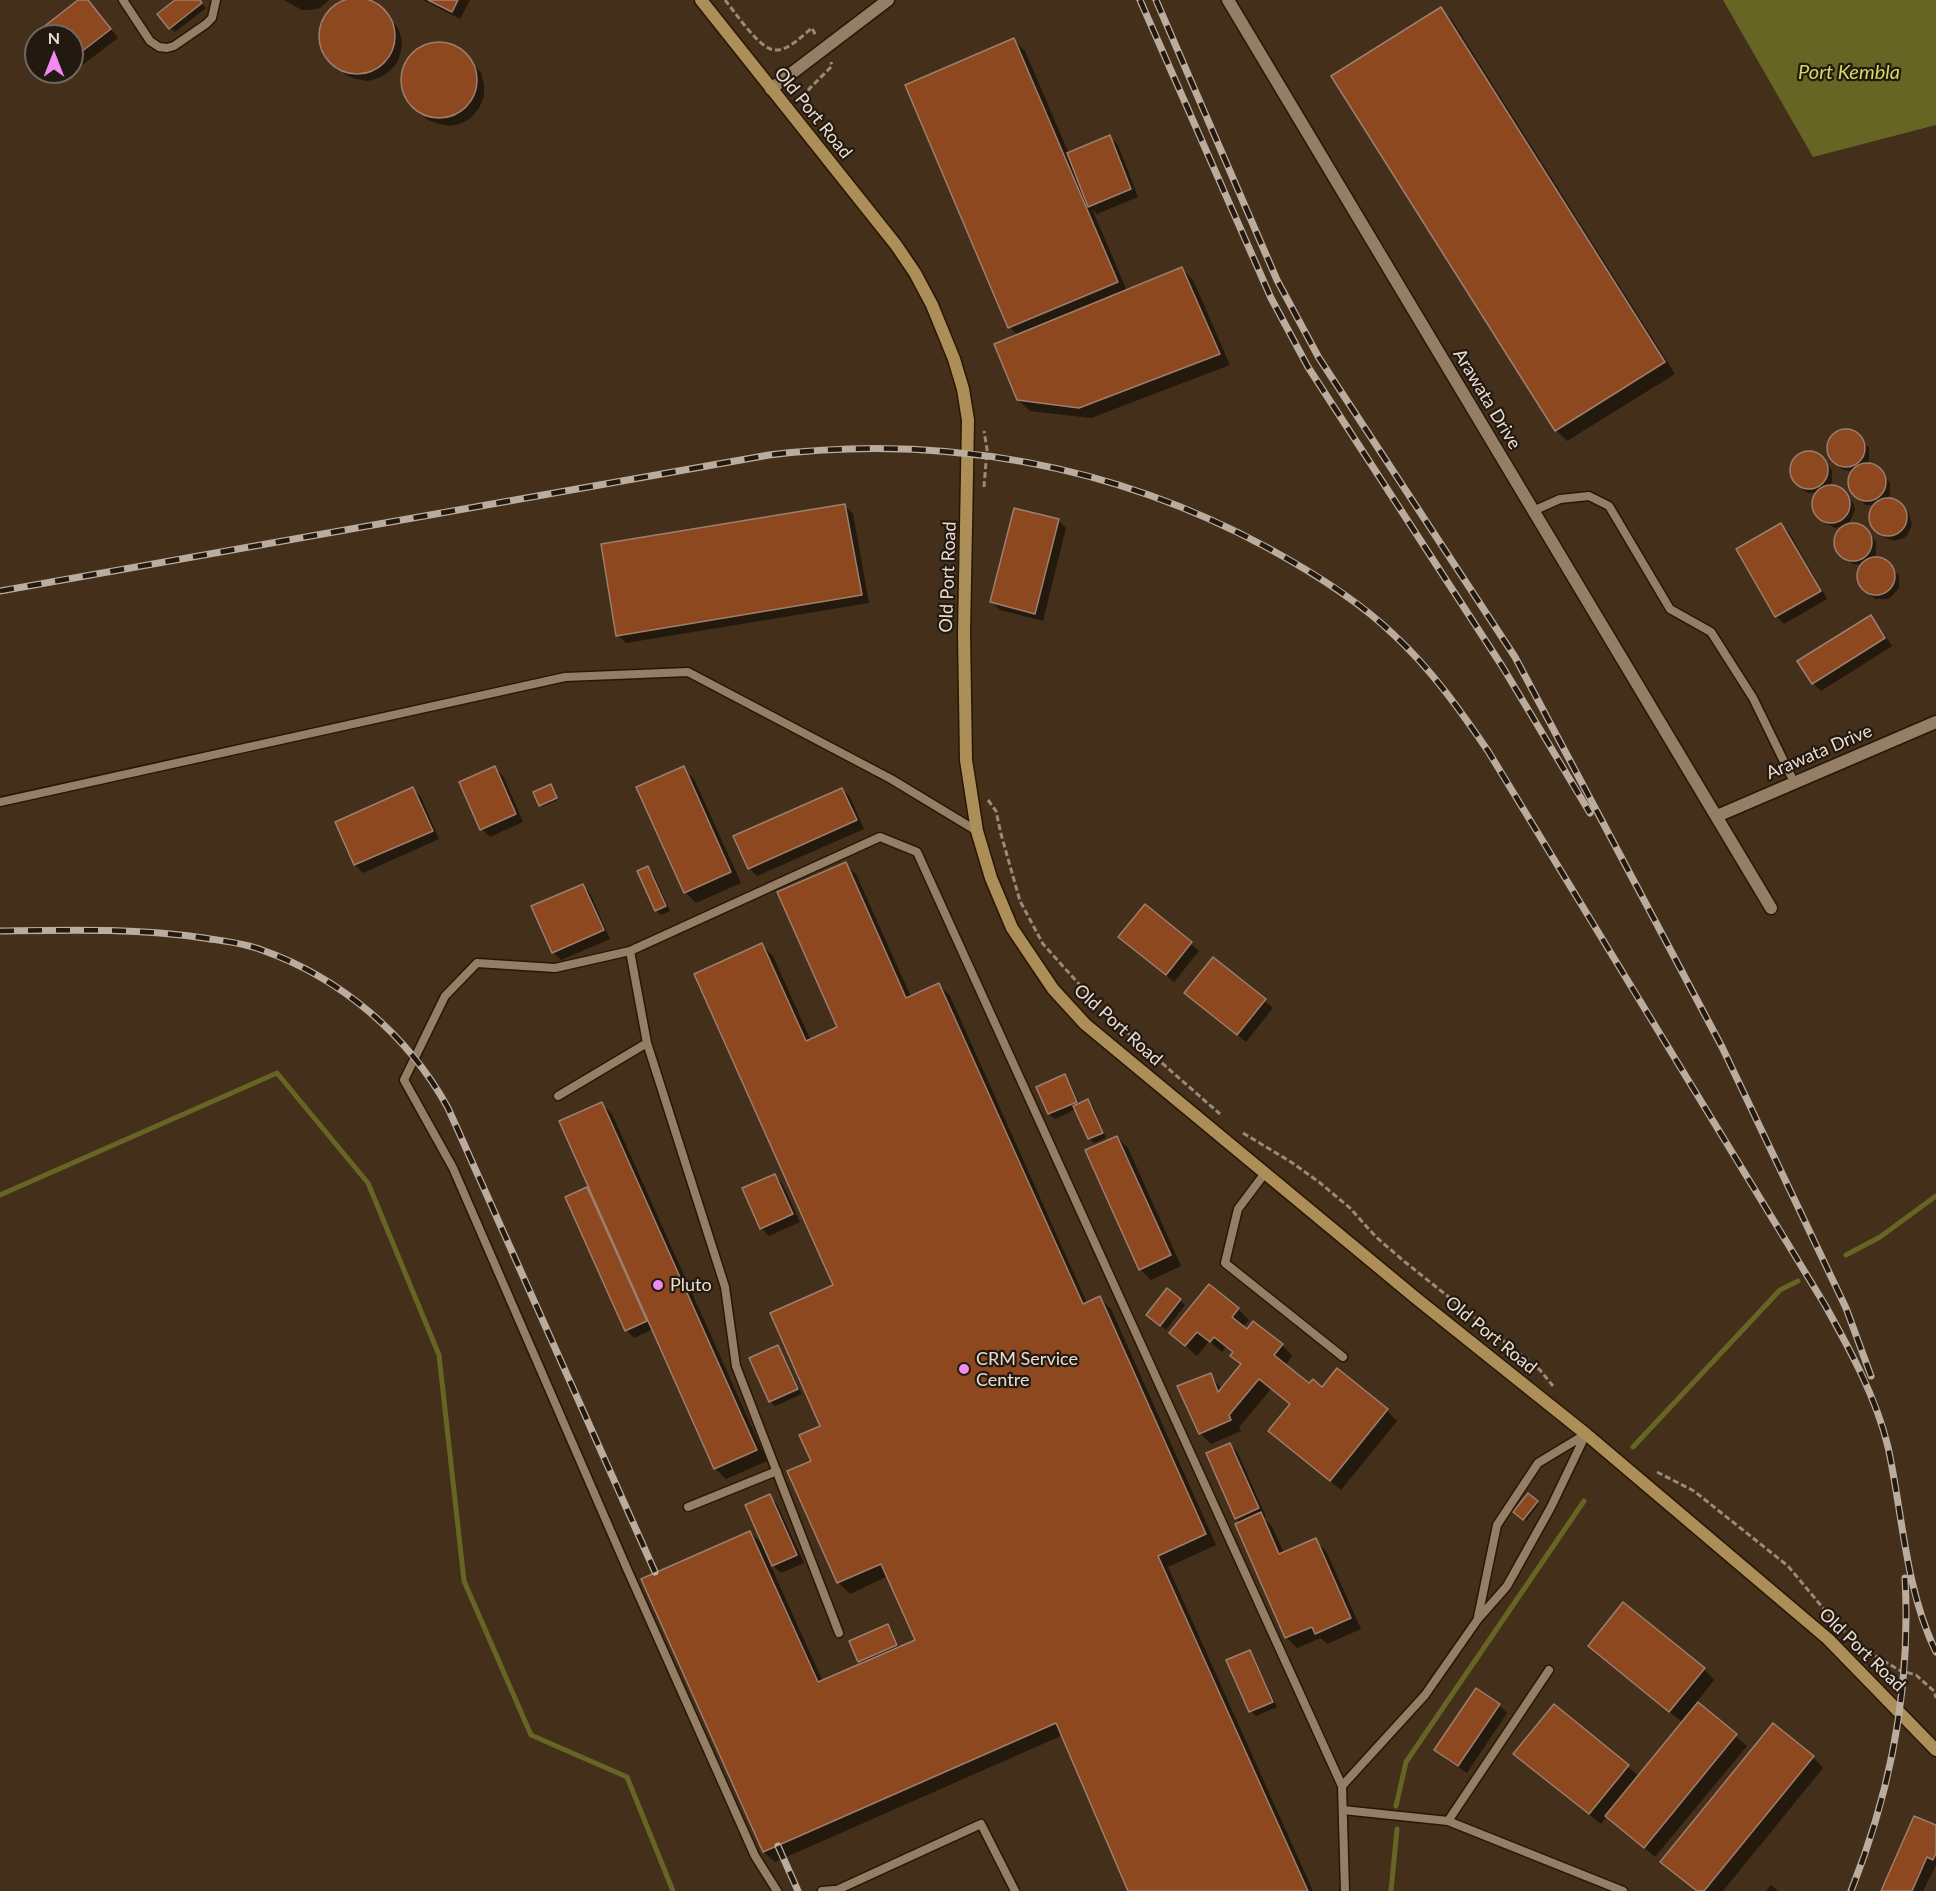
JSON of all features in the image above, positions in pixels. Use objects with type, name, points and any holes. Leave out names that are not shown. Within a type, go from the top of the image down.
[{"type":"street","name":"Old Port Road","points":[[701,0],[896,245],[915,273],[944,330],[963,389],[969,439],[964,633],[966,760],[977,831],[991,878],[1003,908],[1028,954],[1053,989],[1085,1024],[1417,1299],[1586,1434],[1828,1639],[1936,1750]]},
{"type":"street","points":[[771,89],[888,0]]},
{"type":"street","name":"Arawata Drive","points":[[1228,0],[1771,908]]},
{"type":"street","name":"Arawata Drive","points":[[1717,816],[1936,722]]},
{"type":"lane","points":[[123,0],[150,41],[159,47],[167,48],[174,46],[206,24],[212,18],[216,0]]},
{"type":"lane","points":[[1533,511],[1560,499],[1589,496],[1609,506],[1670,609],[1711,632],[1753,699],[1794,782]]},
{"type":"lane","points":[[0,802],[565,677],[688,672],[891,779],[977,831]]},
{"type":"lane","points":[[777,1891],[755,1856],[453,1168],[404,1080],[446,996],[477,963],[555,968],[630,951],[880,837],[917,852],[1341,1786],[1346,1891]]},
{"type":"lane","points":[[630,951],[647,1043],[725,1287],[736,1366],[839,1632]]},
{"type":"lane","points":[[558,1096],[647,1043]]},
{"type":"lane","points":[[1265,1173],[1238,1209],[1225,1263],[1343,1357]]},
{"type":"lane","points":[[1341,1786],[1425,1695],[1478,1619],[1507,1586],[1551,1507],[1586,1434]]},
{"type":"lane","points":[[1478,1619],[1497,1525],[1538,1463],[1586,1434]]},
{"type":"lane","points":[[688,1507],[777,1471]]},
{"type":"lane","points":[[1448,1821],[1549,1670]]},
{"type":"lane","points":[[1342,1810],[1448,1821],[1623,1891]]},
{"type":"lane","points":[[822,1891],[835,1891],[981,1824],[1015,1891]]},
{"type":"path","points":[[725,0],[764,48],[776,51],[787,47],[812,28]]},
{"type":"path","points":[[983,495],[987,449]]},
{"type":"path","points":[[987,800],[996,811],[1020,901],[1043,945],[1105,1013],[1223,1116]]},
{"type":"path","points":[[1240,1132],[1319,1182],[1350,1208],[1376,1237],[1405,1262],[1540,1370],[1558,1392]]},
{"type":"path","points":[[1651,1470],[1674,1479],[1694,1491],[1788,1566],[1833,1620],[1859,1646],[1899,1671],[1916,1675],[1934,1691],[1936,1698]]},
{"type":"water","name":"Port Kembla","points":[[1723,0],[1936,0],[1936,125],[1813,157]]},
{"type":"building","points":[[357,-2],[371,1],[384,9],[392,22],[395,36],[392,50],[384,63],[371,71],[357,74],[343,71],[330,63],[322,50],[319,36],[322,22],[330,9],[343,1]]},
{"type":"building","points":[[78,0],[88,0],[111,29],[84,50],[84,24],[47,24]]},
{"type":"building","points":[[175,0],[200,0],[202,3],[169,29],[157,14]]},
{"type":"building","points":[[428,0],[458,0],[452,12]]},
{"type":"building","points":[[1441,7],[1665,362],[1555,431],[1331,76]]},
{"type":"building","points":[[1014,38],[1118,282],[1008,328],[905,85]]},
{"type":"building","points":[[439,42],[453,45],[466,53],[474,66],[477,80],[474,94],[466,107],[453,115],[439,118],[425,115],[412,107],[404,94],[401,80],[404,66],[412,53],[425,45]]},
{"type":"building","points":[[1110,135],[1131,189],[1088,207],[1067,153]]},
{"type":"building","points":[[1182,267],[1220,354],[1079,408],[1017,400],[994,344]]},
{"type":"building","points":[[1846,429],[1860,434],[1865,448],[1860,462],[1846,467],[1832,462],[1827,448],[1832,434]]},
{"type":"building","points":[[1809,451],[1823,456],[1828,470],[1823,484],[1809,489],[1795,484],[1790,470],[1795,456]]},
{"type":"building","points":[[1867,463],[1881,468],[1886,482],[1881,496],[1867,501],[1853,496],[1848,482],[1853,468]]},
{"type":"building","points":[[1831,485],[1845,490],[1850,504],[1845,518],[1831,523],[1817,518],[1812,504],[1817,490]]},
{"type":"building","points":[[1888,498],[1902,503],[1907,517],[1902,531],[1888,536],[1874,531],[1869,517],[1874,503]]},
{"type":"building","points":[[845,504],[862,595],[616,636],[601,544]]},
{"type":"building","points":[[1014,508],[1059,519],[1035,614],[990,602]]},
{"type":"building","points":[[1781,523],[1821,591],[1775,617],[1736,549]]},
{"type":"building","points":[[1853,523],[1867,528],[1872,542],[1867,556],[1853,561],[1839,556],[1834,542],[1839,528]]},
{"type":"building","points":[[1876,557],[1890,562],[1895,576],[1890,590],[1876,595],[1862,590],[1857,576],[1862,562]]},
{"type":"building","points":[[1871,615],[1885,638],[1812,684],[1797,661]]},
{"type":"building","points":[[495,766],[516,814],[480,830],[459,782]]},
{"type":"building","points":[[684,766],[731,872],[684,893],[636,787]]},
{"type":"building","points":[[551,784],[557,798],[539,806],[533,792]]},
{"type":"building","points":[[413,787],[433,831],[354,865],[335,822]]},
{"type":"building","points":[[842,788],[857,820],[748,869],[733,836]]},
{"type":"building","name":"CRM Service Centre","points":[[846,862],[906,998],[939,983],[1083,1304],[1100,1296],[1206,1534],[1158,1556],[1308,1891],[1128,1891],[1056,1723],[763,1852],[641,1579],[750,1531],[818,1682],[915,1640],[881,1564],[837,1583],[787,1471],[811,1461],[799,1435],[820,1426],[770,1313],[833,1285],[694,974],[762,943],[806,1041],[837,1027],[777,892]]},
{"type":"building","points":[[648,866],[666,906],[655,911],[637,871]]},
{"type":"building","points":[[583,884],[604,930],[552,953],[531,906]]},
{"type":"building","points":[[1145,904],[1192,942],[1166,975],[1118,937]]},
{"type":"building","points":[[1213,957],[1266,999],[1237,1035],[1184,993]]},
{"type":"building","points":[[1065,1074],[1077,1102],[1048,1114],[1036,1087]]},
{"type":"building","points":[[1088,1099],[1103,1133],[1088,1139],[1073,1106]]},
{"type":"building","name":"Pluto","points":[[602,1102],[757,1450],[714,1469],[559,1121]]},
{"type":"building","points":[[1117,1136],[1171,1255],[1139,1270],[1085,1150]]},
{"type":"building","points":[[775,1174],[793,1214],[760,1229],[742,1188]]},
{"type":"building","points":[[587,1187],[647,1321],[625,1331],[565,1197]]},
{"type":"building","points":[[1209,1284],[1239,1308],[1232,1317],[1247,1329],[1253,1321],[1283,1344],[1274,1355],[1309,1383],[1313,1379],[1322,1387],[1337,1368],[1388,1409],[1330,1481],[1268,1431],[1290,1404],[1259,1379],[1229,1415],[1231,1420],[1199,1434],[1177,1386],[1211,1373],[1218,1392],[1241,1364],[1230,1356],[1233,1352],[1214,1337],[1210,1342],[1197,1332],[1185,1346],[1169,1333]]},
{"type":"building","points":[[1167,1288],[1181,1299],[1160,1326],[1146,1315]]},
{"type":"building","points":[[778,1345],[798,1389],[769,1402],[749,1358]]},
{"type":"building","points":[[1230,1443],[1259,1508],[1235,1519],[1206,1453]]},
{"type":"building","points":[[1528,1493],[1538,1501],[1523,1520],[1513,1512]]},
{"type":"building","points":[[770,1494],[797,1555],[772,1566],[745,1505]]},
{"type":"building","points":[[1261,1512],[1279,1554],[1316,1538],[1351,1618],[1315,1634],[1312,1627],[1285,1638],[1235,1524]]},
{"type":"building","points":[[1623,1602],[1705,1668],[1669,1712],[1588,1646]]},
{"type":"building","points":[[888,1624],[897,1645],[858,1662],[849,1641]]},
{"type":"building","points":[[1250,1650],[1273,1702],[1249,1712],[1226,1660]]},
{"type":"building","points":[[1476,1688],[1500,1704],[1458,1766],[1434,1750]]},
{"type":"building","points":[[1698,1702],[1737,1734],[1644,1848],[1605,1816]]},
{"type":"building","points":[[1554,1704],[1629,1765],[1589,1814],[1513,1754]]},
{"type":"building","points":[[1773,1723],[1814,1756],[1704,1891],[1697,1891],[1660,1862]]},
{"type":"building","points":[[1914,1816],[1936,1825],[1936,1853],[1933,1860],[1927,1857],[1912,1891],[1881,1891]]},
{"type":"waterway","points":[[0,1195],[277,1073],[368,1183],[439,1355],[464,1581],[531,1735],[627,1777],[673,1891]]},
{"type":"waterway","points":[[1846,1255],[1880,1237],[1936,1196]]},
{"type":"waterway","points":[[1633,1447],[1780,1290],[1798,1281]]},
{"type":"waterway","points":[[1396,1806],[1406,1762],[1584,1501]]},
{"type":"waterway","points":[[1391,1891],[1397,1829]]},
{"type":"railway","points":[[1140,0],[1271,298],[1308,367],[1502,666],[1590,813]]},
{"type":"railway","points":[[1156,0],[1277,280],[1319,358],[1515,657],[1722,1047],[1846,1308],[1871,1376]]},
{"type":"railway","points":[[0,591],[769,455],[834,450],[899,449],[962,453],[1026,462],[1088,476],[1149,495],[1209,519],[1268,548],[1334,587],[1380,622],[1408,648],[1456,705],[1488,751],[1825,1305],[1861,1374],[1883,1428],[1911,1577],[1926,1628],[1936,1652]]},
{"type":"railway","points":[[0,931],[102,930],[179,935],[233,942],[262,950],[319,976],[370,1012],[392,1033],[432,1081],[448,1108],[655,1572]]},
{"type":"railway","points":[[1851,1891],[1877,1815],[1895,1738],[1905,1658],[1905,1578]]},
{"type":"railway","points":[[778,1846],[798,1891]]},
{"type":"place","name":"Pluto","points":[[658,1285]]},
{"type":"place","name":"CRM Service Centre","points":[[964,1369]]}]
